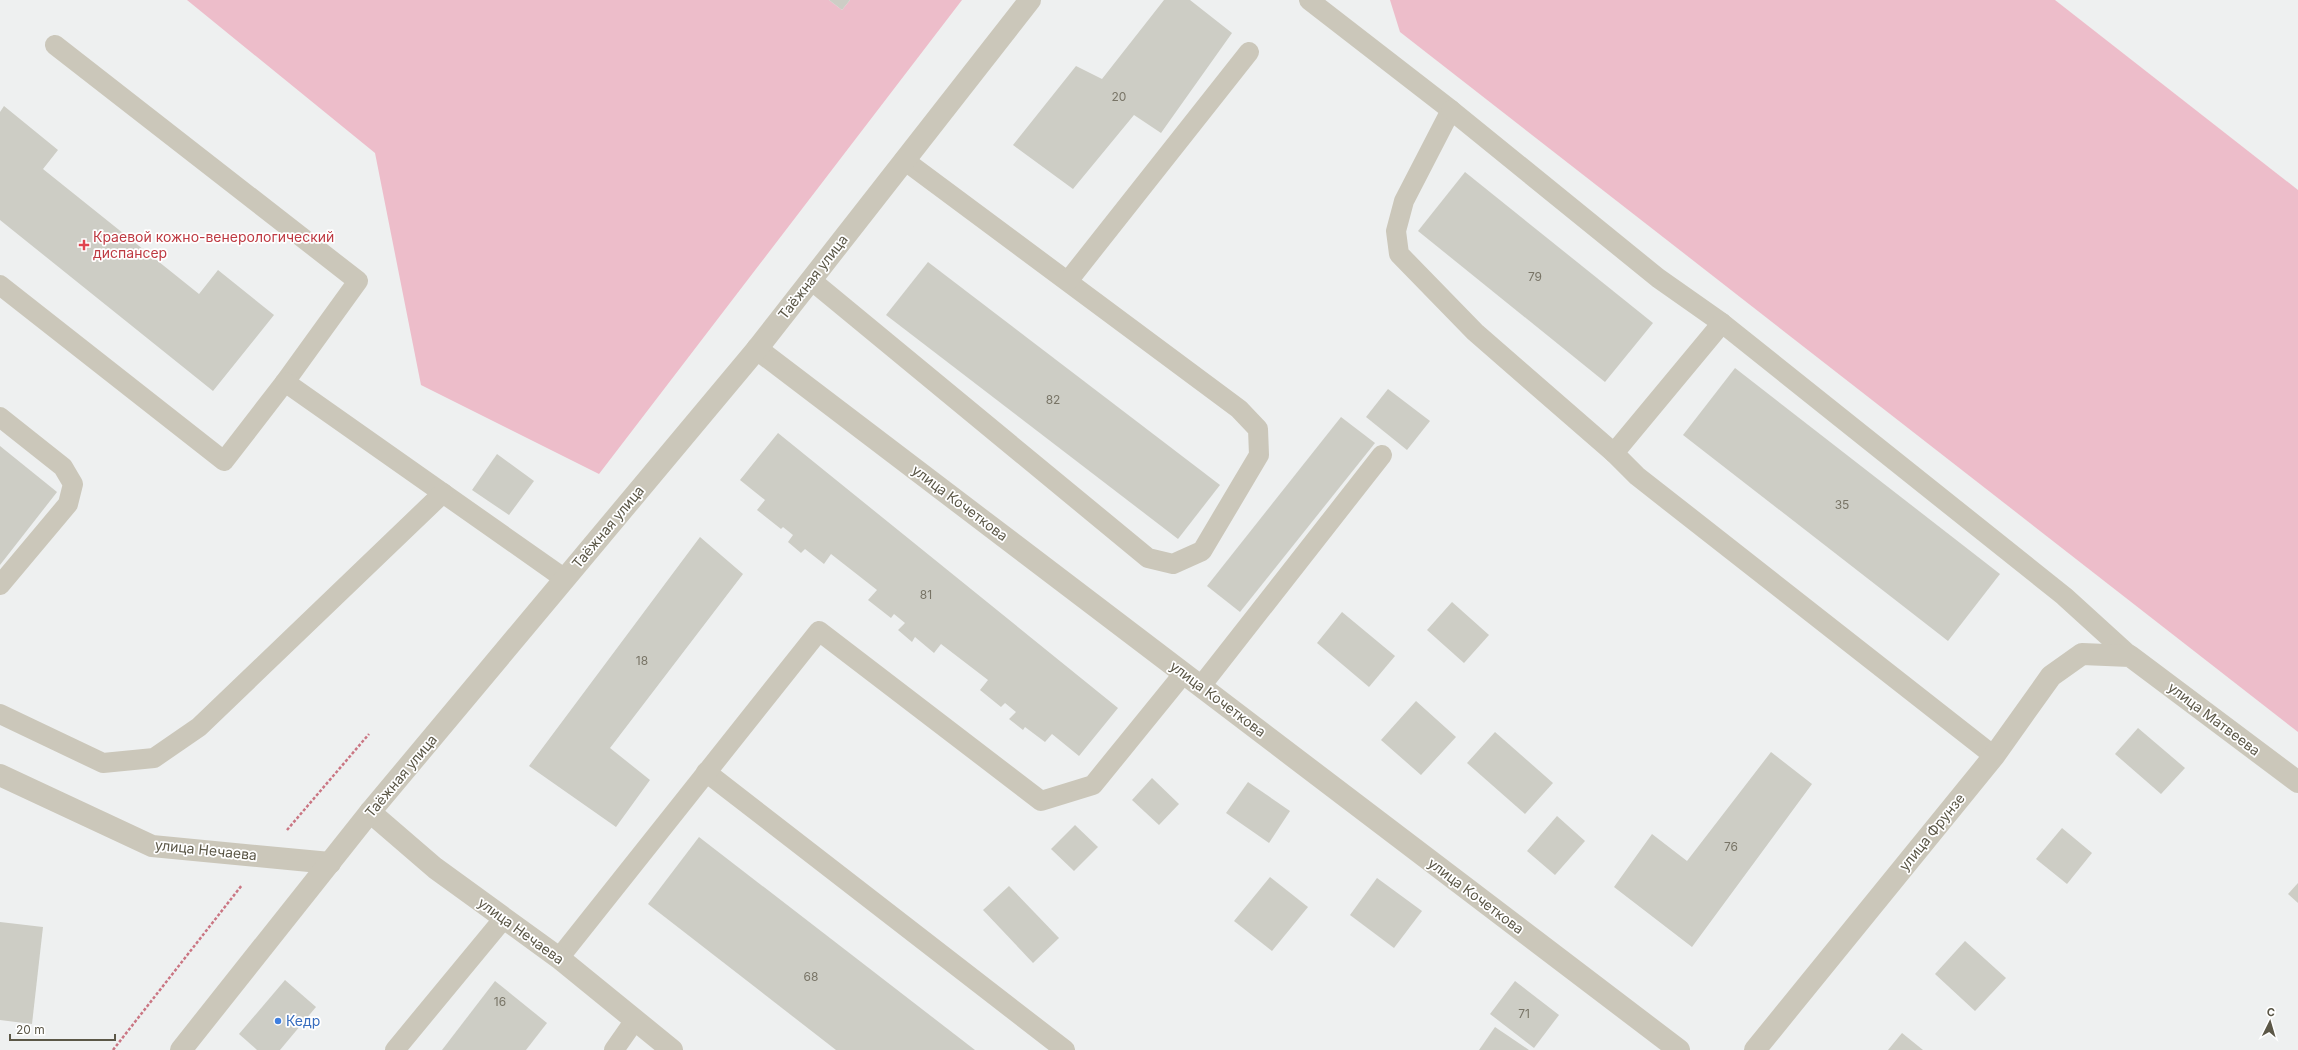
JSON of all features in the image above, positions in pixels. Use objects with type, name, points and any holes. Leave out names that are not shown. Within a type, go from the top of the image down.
[{"type":"street","name":"Таёжная улица","points":[[181,1050],[370,812],[757,349],[1030,0]]},
{"type":"street","name":"улица Кочеткова","points":[[757,349],[1679,1050]]},
{"type":"street","name":"улица Фрунзе","points":[[1755,1050],[1994,756],[2051,676],[2082,654],[2130,656]]},
{"type":"street","name":"улица Матвеева","points":[[2130,656],[2298,782]]},
{"type":"street","name":"улица Нечаева","points":[[0,775],[152,846],[330,863]]},
{"type":"street","name":"улица Нечаева","points":[[370,812],[435,868],[559,958],[672,1050]]},
{"type":"lane","points":[[1309,0],[1451,110],[1658,278],[1722,323],[2064,596],[2130,656]]},
{"type":"lane","points":[[0,285],[224,461],[285,382],[358,281],[55,45]]},
{"type":"lane","points":[[1068,281],[1250,52]]},
{"type":"lane","points":[[1451,110],[1404,201],[1396,231],[1399,254],[1475,332],[1614,453],[1637,476],[1994,756]]},
{"type":"lane","points":[[811,280],[1148,558],[1173,564],[1202,551],[1259,455],[1258,429],[1239,410],[904,160]]},
{"type":"lane","points":[[1614,453],[1722,323]]},
{"type":"lane","points":[[285,382],[565,579]]},
{"type":"lane","points":[[0,417],[63,467],[73,484],[68,504],[0,585]]},
{"type":"lane","points":[[1201,686],[1382,455]]},
{"type":"lane","points":[[0,714],[103,763],[154,758],[199,727],[443,493]]},
{"type":"lane","points":[[559,958],[819,630],[1041,800],[1093,785],[1184,673]]},
{"type":"lane","points":[[706,772],[1065,1050]]},
{"type":"lane","points":[[395,1050],[504,918]]},
{"type":"lane","points":[[614,1050],[634,1020]]},
{"type":"path","points":[[113,1050],[264,857],[369,734]]},
{"type":"shaded area","points":[[187,0],[829,0],[842,10],[850,0],[962,0],[599,474],[421,385],[375,153]]},
{"type":"shaded area","points":[[1390,0],[2055,0],[2298,190],[2298,732],[1400,32]]},
{"type":"building","points":[[829,0],[850,0],[842,10]]},
{"type":"building","points":[[1164,0],[1190,0],[1232,33],[1161,133],[1134,115],[1073,189],[1013,145],[1076,66],[1102,79]]},
{"type":"building","name":"Краевой кожно-венерологический диспансер","points":[[4,106],[58,150],[43,169],[199,294],[218,270],[274,315],[213,391],[0,220],[0,112]]},
{"type":"building","points":[[1465,172],[1653,323],[1605,382],[1418,231]]},
{"type":"building","points":[[928,262],[1220,485],[1178,539],[886,315]]},
{"type":"building","points":[[1735,368],[2000,574],[1948,641],[1683,435]]},
{"type":"building","points":[[1388,389],[1430,421],[1407,450],[1366,417]]},
{"type":"building","points":[[1341,417],[1375,443],[1240,612],[1207,586]]},
{"type":"building","points":[[778,433],[1118,708],[1079,756],[1052,734],[1045,742],[1025,727],[1023,730],[1009,719],[1016,712],[1005,703],[1001,707],[980,690],[988,680],[941,644],[934,653],[915,637],[912,642],[898,630],[905,623],[894,614],[891,618],[868,600],[877,590],[831,554],[824,564],[805,549],[801,553],[788,542],[793,535],[783,527],[781,529],[757,510],[765,500],[740,480]]},
{"type":"building","points":[[0,446],[57,492],[0,565]]},
{"type":"building","points":[[497,454],[534,481],[509,515],[472,490]]},
{"type":"building","points":[[700,537],[743,574],[610,748],[650,780],[616,827],[529,766]]},
{"type":"building","points":[[1452,602],[1489,635],[1464,663],[1427,630]]},
{"type":"building","points":[[1342,612],[1395,656],[1369,687],[1317,643]]},
{"type":"building","points":[[1416,701],[1456,737],[1421,775],[1381,740]]},
{"type":"building","points":[[2138,728],[2185,768],[2161,794],[2115,754]]},
{"type":"building","points":[[1495,732],[1553,783],[1525,814],[1467,763]]},
{"type":"building","points":[[1771,752],[1812,784],[1692,947],[1614,887],[1652,834],[1687,861]]},
{"type":"building","points":[[1152,778],[1179,804],[1159,825],[1132,800]]},
{"type":"building","points":[[1248,782],[1290,811],[1269,843],[1226,813]]},
{"type":"building","points":[[1557,816],[1585,841],[1555,875],[1527,851]]},
{"type":"building","points":[[1075,825],[1098,847],[1074,871],[1051,849]]},
{"type":"building","points":[[2062,828],[2092,853],[2067,884],[2036,859]]},
{"type":"building","points":[[699,837],[975,1050],[836,1050],[648,904]]},
{"type":"building","points":[[1270,877],[1308,907],[1272,951],[1234,921]]},
{"type":"building","points":[[1377,878],[1422,911],[1394,948],[1350,915]]},
{"type":"building","points":[[2298,883],[2298,903],[2288,894]]},
{"type":"building","points":[[1009,886],[1059,938],[1033,963],[983,910]]},
{"type":"building","points":[[0,922],[43,927],[32,1024],[0,1020]]},
{"type":"building","points":[[1965,941],[2006,978],[1975,1011],[1935,974]]},
{"type":"building","name":"Кедр","points":[[285,980],[316,1007],[280,1050],[257,1050],[239,1034]]},
{"type":"building","points":[[495,981],[547,1023],[526,1050],[442,1050]]},
{"type":"building","points":[[1515,981],[1559,1015],[1534,1048],[1490,1014]]},
{"type":"building","points":[[1495,1027],[1529,1050],[1479,1050]]},
{"type":"building","points":[[1902,1033],[1923,1050],[1888,1050]]},
{"type":"place","name":"Краевой кожно-венерологический диспансер","points":[[84,245]]},
{"type":"place","name":"Кедр","points":[[278,1021]]}]
